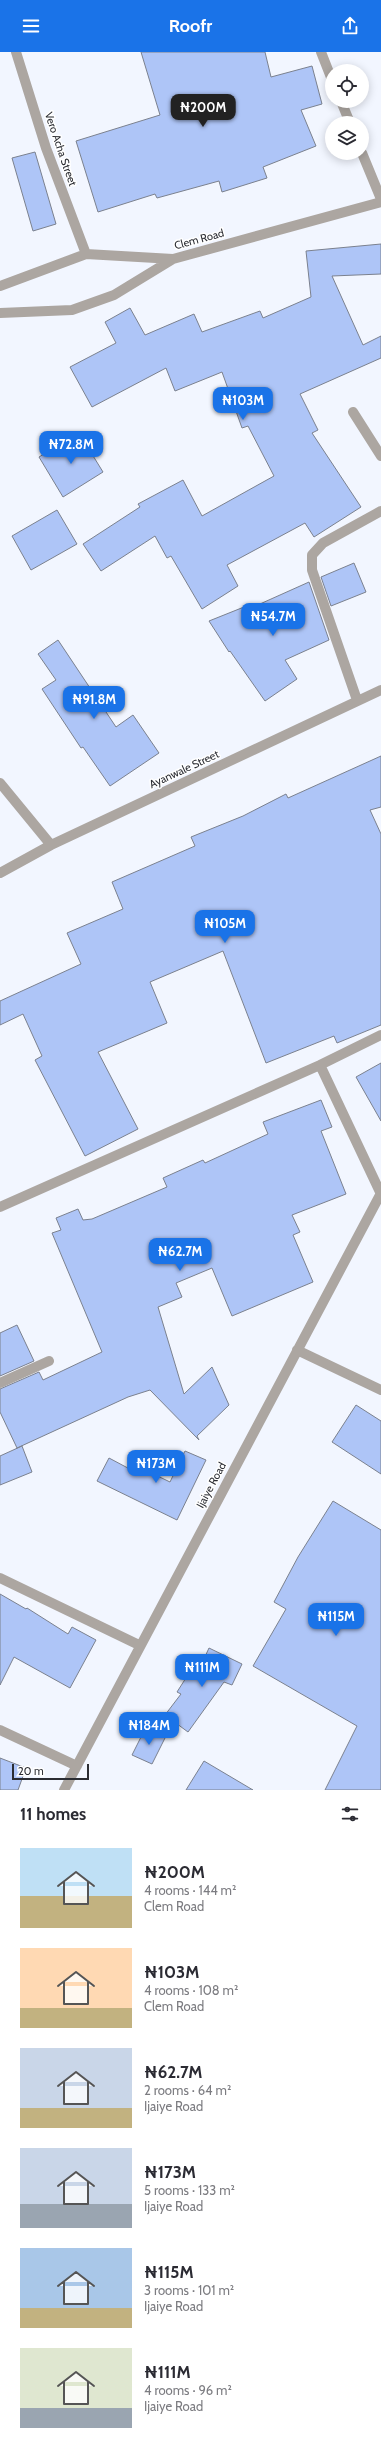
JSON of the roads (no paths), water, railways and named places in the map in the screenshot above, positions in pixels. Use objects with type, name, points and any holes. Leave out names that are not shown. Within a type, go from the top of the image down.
[{"type":"street","name":"Vero Acha Street","points":[[16,52],[46,148],[86,254]]},
{"type":"street","points":[[321,52],[326,64]]},
{"type":"street","points":[[365,160],[381,200]]},
{"type":"street","name":"Clem Road","points":[[0,286],[86,254],[173,259],[381,200]]},
{"type":"street","points":[[0,312],[72,310],[114,295],[173,259]]},
{"type":"street","points":[[353,412],[381,456]]},
{"type":"street","points":[[357,700],[312,570],[312,555],[323,543],[381,510]]},
{"type":"street","name":"Ayanwale Street","points":[[0,873],[51,845],[381,690]]},
{"type":"street","points":[[0,783],[51,845]]},
{"type":"street","points":[[0,1207],[320,1065],[381,1035]]},
{"type":"street","points":[[320,1065],[381,1194]]},
{"type":"street","name":"Ijaiye Road","points":[[64,1790],[139,1645],[381,1194]]},
{"type":"street","points":[[297,1350],[381,1390]]},
{"type":"street","points":[[0,1383],[49,1361]]},
{"type":"street","points":[[0,1578],[139,1645]]},
{"type":"street","points":[[0,1730],[77,1766]]}]
